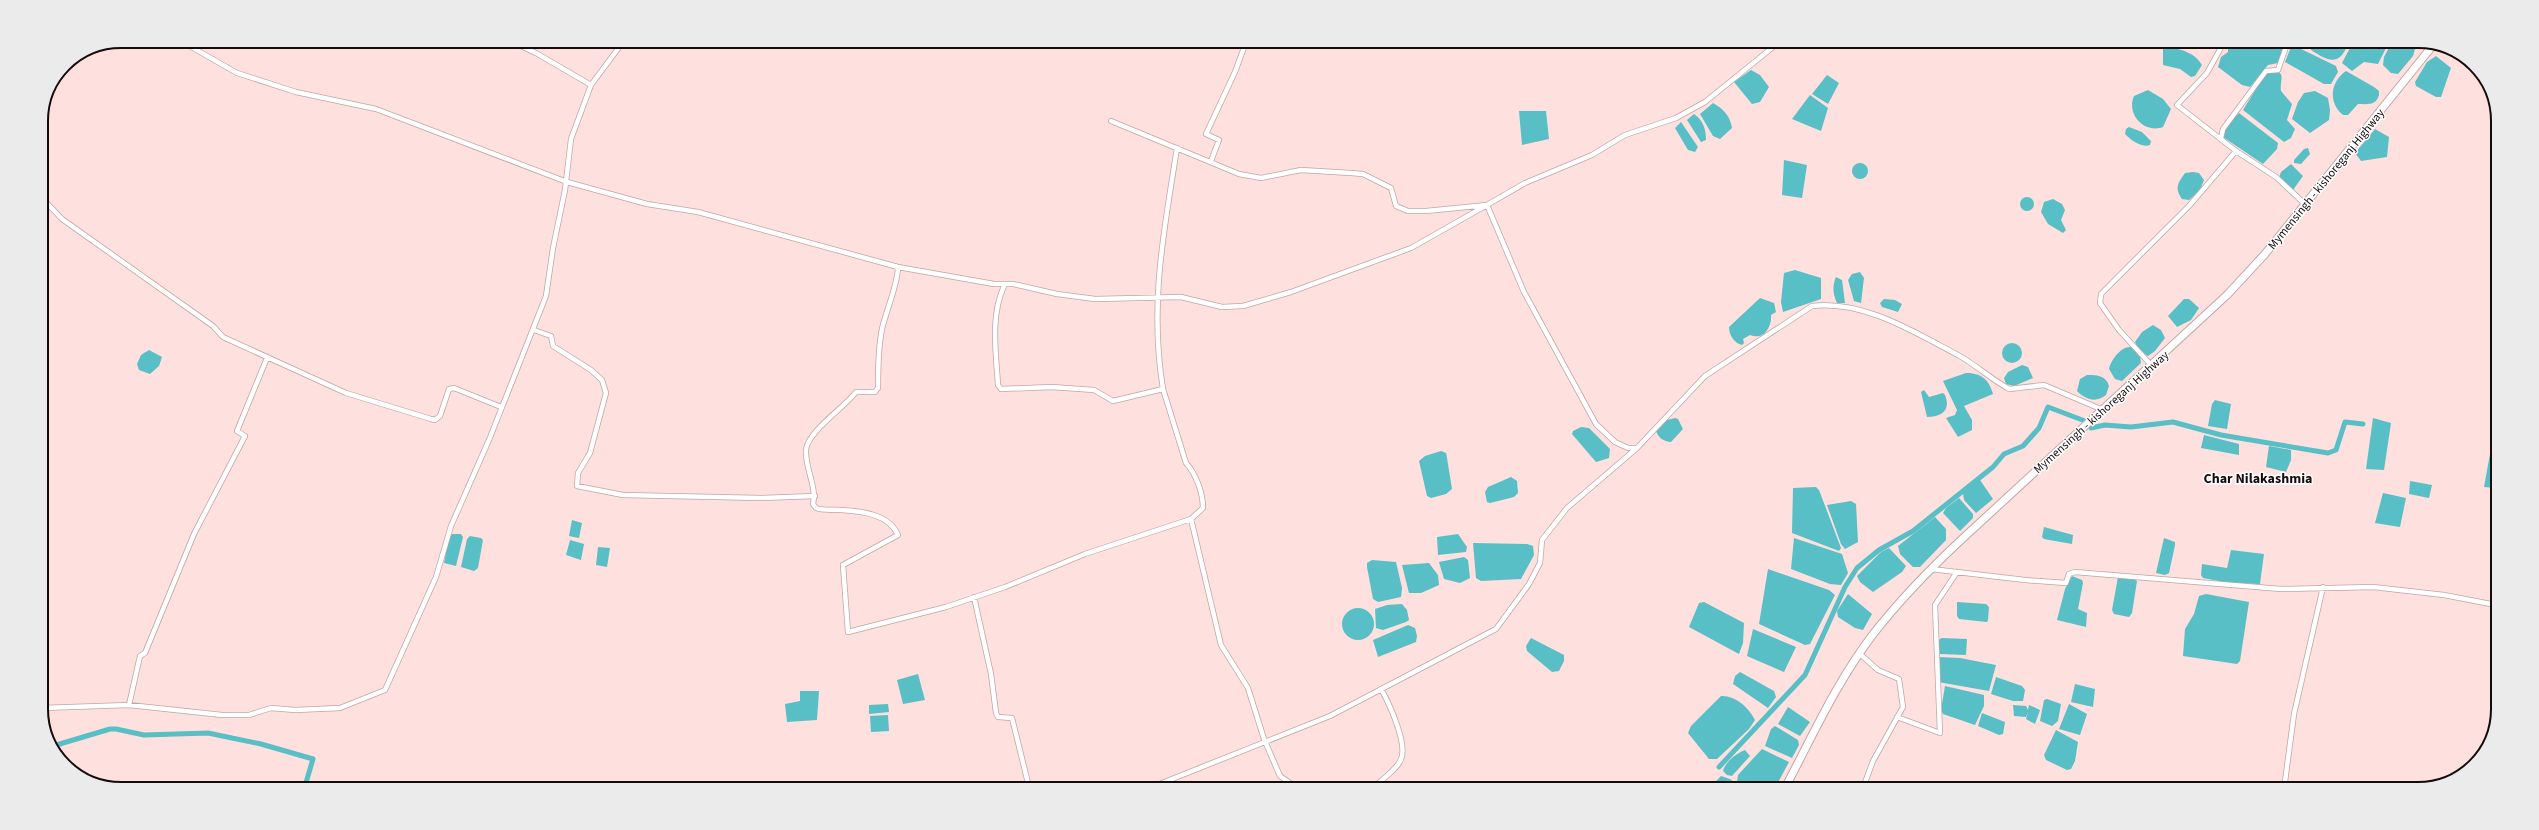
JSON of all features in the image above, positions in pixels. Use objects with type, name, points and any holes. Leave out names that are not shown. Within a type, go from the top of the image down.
[{"type":"main road","name":"Mymensingh - kishoreganj Highway","points":[[1787,782],[1825,708],[1874,633],[1931,569],[2227,295],[2265,254],[2430,50]]},
{"type":"street","points":[[194,48],[237,73],[296,92],[376,109],[566,182],[647,204],[698,212],[898,267],[1004,286],[1013,284],[1057,294],[1095,299],[1181,296],[1222,307],[1243,306],[1291,292],[1412,248],[1525,183],[1592,155],[1625,136],[1676,118],[1705,102],[1772,48]]},
{"type":"street","points":[[524,48],[536,53],[591,86]]},
{"type":"street","points":[[48,708],[129,705],[222,715],[249,715],[271,708],[295,710],[340,708],[382,693],[436,578],[451,526],[534,330],[548,290],[553,246],[566,182],[571,139],[591,86],[619,48]]},
{"type":"street","points":[[1211,161],[1219,140],[1206,134],[1235,72],[1244,48]]},
{"type":"street","points":[[2220,48],[2207,73],[2177,105],[2236,151],[2276,177],[2305,204]]},
{"type":"street","points":[[2221,138],[2223,129],[2266,71],[2278,70],[2286,48]]},
{"type":"street","points":[[1111,120],[1136,132],[1150,135],[1239,174],[1261,178],[1301,170],[1363,174],[1391,188],[1396,206],[1408,211],[1436,211],[1487,205]]},
{"type":"street","points":[[898,267],[898,276],[888,302],[881,332],[878,388],[875,392],[856,392],[817,431],[806,449],[809,477],[815,496],[813,504],[816,508],[872,514],[885,520],[895,528],[898,535],[843,566],[848,632],[946,607],[974,598],[1085,554],[1191,519],[1203,508],[1203,499],[1192,470],[1186,463],[1163,389],[1157,353],[1156,297],[1177,148]]},
{"type":"street","points":[[2152,366],[2107,314],[2100,303],[2101,294],[2189,206],[2236,151]]},
{"type":"street","points":[[48,205],[62,220],[213,326],[222,337],[267,358],[346,393],[435,420],[440,416],[449,389],[454,388],[501,407]]},
{"type":"street","points":[[1487,205],[1524,292],[1596,424],[1615,442],[1628,448],[1637,448]]},
{"type":"street","points":[[1004,286],[998,302],[995,330],[998,385],[1001,389],[1052,387],[1094,390],[1113,401],[1163,389]]},
{"type":"street","points":[[1167,782],[1330,716],[1496,629],[1529,584],[1540,563],[1542,540],[1567,508],[1637,448],[1705,376],[1773,329],[1812,306],[1848,307],[1870,313],[1923,336],[1939,347],[1958,355],[2009,389],[2044,386],[2103,410]]},
{"type":"street","points":[[534,330],[550,336],[553,346],[591,370],[602,380],[606,392],[590,453],[578,474],[577,486],[623,495],[761,498],[815,496]]},
{"type":"street","points":[[129,705],[140,656],[144,653],[194,534],[245,436],[237,430],[267,358]]},
{"type":"street","points":[[1191,519],[1221,645],[1248,688],[1265,742],[1280,776],[1288,782]]},
{"type":"street","points":[[1931,569],[2066,583],[2069,574],[2075,572],[2281,589],[2322,586],[2394,588],[2491,604]]},
{"type":"street","points":[[1897,717],[1940,733],[1935,605],[1957,572]]},
{"type":"street","points":[[2285,782],[2294,714],[2322,586]]},
{"type":"street","points":[[974,598],[991,674],[996,713],[998,717],[1010,717],[1013,720],[1028,782]]},
{"type":"street","points":[[1860,654],[1878,670],[1899,679],[1903,707],[1873,761],[1865,782]]},
{"type":"street","points":[[1379,782],[1401,761],[1403,751],[1391,706],[1381,688]]},
{"type":"water","points":[[2228,48],[2284,48],[2278,63],[2268,65],[2250,87],[2242,85],[2218,67],[2221,57],[2228,52]]},
{"type":"water","points":[[2291,48],[2299,48],[2336,66],[2338,72],[2331,84],[2324,84],[2285,62]]},
{"type":"water","points":[[2311,48],[2346,48],[2341,56],[2332,60],[2311,50]]},
{"type":"water","points":[[2350,48],[2386,48],[2378,64],[2364,62],[2352,71],[2342,63]]},
{"type":"water","points":[[2389,48],[2415,49],[2413,56],[2398,74],[2391,73],[2383,65],[2384,57]]},
{"type":"water","points":[[2163,49],[2180,49],[2192,55],[2202,65],[2195,76],[2191,77],[2180,69],[2163,65]]},
{"type":"water","points":[[2436,56],[2451,68],[2441,97],[2436,97],[2416,86],[2415,82],[2427,62]]},
{"type":"water","points":[[1751,70],[1760,75],[1769,87],[1760,102],[1752,104],[1734,82]]},
{"type":"water","points":[[2267,71],[2274,71],[2281,74],[2281,91],[2292,104],[2287,120],[2295,129],[2291,138],[2284,142],[2243,110]]},
{"type":"water","points":[[2346,71],[2374,87],[2379,91],[2379,95],[2378,99],[2373,103],[2358,104],[2348,115],[2343,115],[2335,105],[2333,93],[2337,81]]},
{"type":"water","points":[[1827,75],[1839,83],[1828,104],[1812,94]]},
{"type":"water","points":[[2148,90],[2163,99],[2171,109],[2163,127],[2149,128],[2143,125],[2138,121],[2132,109],[2134,96]]},
{"type":"water","points":[[2315,91],[2328,98],[2330,110],[2329,120],[2310,133],[2292,119],[2298,102],[2304,93]]},
{"type":"water","points":[[1810,95],[1828,108],[1821,131],[1792,119]]},
{"type":"water","points":[[1713,103],[1726,113],[1730,119],[1732,128],[1720,139],[1713,136],[1700,114]]},
{"type":"water","points":[[1519,111],[1546,111],[1549,139],[1522,145]]},
{"type":"water","points":[[2239,113],[2278,143],[2277,149],[2263,164],[2223,137],[2225,128]]},
{"type":"water","points":[[1694,114],[1700,119],[1705,129],[1706,140],[1701,142],[1687,120]]},
{"type":"water","points":[[1681,122],[1698,147],[1695,152],[1688,150],[1675,128]]},
{"type":"water","points":[[2129,127],[2142,132],[2151,141],[2150,145],[2147,146],[2136,143],[2130,139],[2125,134],[2126,129]]},
{"type":"water","points":[[2375,129],[2389,137],[2387,157],[2361,161],[2355,153]]},
{"type":"water","points":[[2308,148],[2310,154],[2301,164],[2294,163],[2294,160],[2304,149]]},
{"type":"water","points":[[1784,160],[1807,165],[1802,198],[1782,195]]},
{"type":"water","points":[[1857,163],[1863,163],[1868,168],[1866,177],[1863,179],[1857,179],[1852,174],[1852,168]]},
{"type":"water","points":[[2291,164],[2303,176],[2293,190],[2290,190],[2279,178],[2281,172]]},
{"type":"water","points":[[2185,173],[2199,173],[2204,180],[2200,190],[2189,200],[2182,199],[2178,192],[2179,183]]},
{"type":"water","points":[[2024,197],[2030,197],[2034,201],[2034,207],[2030,211],[2024,211],[2020,207],[2020,201]]},
{"type":"water","points":[[2053,199],[2062,204],[2065,210],[2061,220],[2066,230],[2063,233],[2048,224],[2041,212],[2044,202]]},
{"type":"water","points":[[1795,270],[1821,278],[1821,299],[1783,312],[1781,302],[1784,273]]},
{"type":"water","points":[[1860,272],[1864,278],[1861,303],[1854,301],[1848,280],[1852,274]]},
{"type":"water","points":[[1836,277],[1842,280],[1845,303],[1837,303],[1834,294]]},
{"type":"water","points":[[1760,298],[1774,303],[1776,312],[1771,315],[1770,324],[1763,334],[1759,336],[1750,335],[1743,339],[1744,343],[1742,345],[1739,344],[1732,338],[1729,327]]},
{"type":"water","points":[[1884,299],[1895,300],[1902,304],[1898,312],[1882,307],[1880,303]]},
{"type":"water","points":[[2184,299],[2189,299],[2199,308],[2191,320],[2177,327],[2168,316]]},
{"type":"water","points":[[2153,325],[2161,330],[2165,338],[2155,351],[2148,356],[2139,351],[2135,342],[2142,332]]},
{"type":"water","points":[[2012,343],[2019,346],[2022,353],[2019,360],[2012,363],[2005,360],[2002,353],[2005,346]]},
{"type":"water","points":[[2127,347],[2131,347],[2140,356],[2141,363],[2122,381],[2115,379],[2109,369],[2112,362],[2120,351]]},
{"type":"water","points":[[149,350],[162,357],[159,366],[150,374],[139,370],[137,364],[141,355]]},
{"type":"water","points":[[2022,365],[2028,367],[2033,378],[2014,386],[2006,384],[2004,378],[2008,372]]},
{"type":"water","points":[[1966,373],[1976,374],[1984,378],[1989,384],[1993,394],[1964,406],[1972,420],[1972,430],[1958,437],[1946,418],[1955,415],[1957,410],[1943,381]]},
{"type":"water","points":[[2087,375],[2103,378],[2108,382],[2109,386],[2106,395],[2095,400],[2084,397],[2077,391],[2080,379]]},
{"type":"water","points":[[1924,390],[1929,397],[1943,393],[1945,395],[1947,405],[1944,412],[1937,416],[1927,417],[1921,392]]},
{"type":"water","points":[[2215,400],[2231,404],[2227,429],[2208,426],[2212,404]]},
{"type":"water","points":[[1675,418],[1678,419],[1683,429],[1671,442],[1663,440],[1659,437],[1656,430],[1667,420]]},
{"type":"water","points":[[2373,418],[2391,423],[2384,470],[2366,469]]},
{"type":"water","points":[[1581,427],[1589,428],[1610,449],[1609,458],[1596,462],[1572,434],[1573,431]]},
{"type":"water","points":[[2204,435],[2239,444],[2239,455],[2201,448]]},
{"type":"water","points":[[2269,446],[2291,450],[2291,460],[2286,472],[2266,467]]},
{"type":"water","points":[[1441,451],[1446,453],[1452,489],[1446,494],[1431,498],[1427,496],[1419,461],[1425,456]]},
{"type":"water","points":[[2490,454],[2491,454],[2491,488],[2484,487]]},
{"type":"water","points":[[1511,477],[1517,481],[1518,493],[1514,497],[1490,503],[1487,502],[1485,492],[1488,487]]},
{"type":"water","points":[[1980,480],[1993,499],[1976,513],[1964,500],[1963,493]]},
{"type":"water","points":[[2410,481],[2432,485],[2429,498],[2409,494]]},
{"type":"water","points":[[1816,487],[1819,490],[1841,548],[1839,551],[1792,533],[1793,488]]},
{"type":"water","points":[[2383,493],[2406,498],[2400,527],[2375,523]]},
{"type":"water","points":[[1959,498],[1973,514],[1973,518],[1960,531],[1943,513],[1946,508]]},
{"type":"water","points":[[1851,501],[1856,504],[1858,542],[1845,549],[1841,544],[1827,505]]},
{"type":"water","points":[[1935,517],[1946,529],[1946,540],[1920,567],[1913,567],[1900,554],[1898,546]]},
{"type":"water","points":[[572,520],[582,523],[579,538],[569,536]]},
{"type":"water","points":[[2044,527],[2073,535],[2072,544],[2044,539],[2042,537]]},
{"type":"water","points":[[452,534],[461,534],[463,537],[456,566],[444,563],[449,536]]},
{"type":"water","points":[[1458,534],[1467,547],[1466,552],[1438,555],[1437,537]]},
{"type":"water","points":[[470,536],[481,538],[483,540],[478,568],[474,571],[461,567],[467,539]]},
{"type":"water","points":[[1794,538],[1842,554],[1848,573],[1841,585],[1830,584],[1791,569]]},
{"type":"water","points":[[2164,538],[2175,542],[2169,573],[2165,575],[2156,573]]},
{"type":"water","points":[[570,540],[584,544],[581,560],[566,555]]},
{"type":"water","points":[[1473,543],[1527,544],[1533,546],[1534,555],[1521,579],[1481,581],[1476,578]]},
{"type":"water","points":[[598,547],[610,548],[607,567],[596,565]]},
{"type":"water","points":[[1889,548],[1906,566],[1902,572],[1873,592],[1860,582],[1857,576],[1881,552]]},
{"type":"water","points":[[2231,550],[2264,554],[2260,584],[2229,583],[2203,578],[2201,575],[2202,564],[2227,568]]},
{"type":"water","points":[[1464,557],[1468,560],[1470,578],[1460,583],[1444,579],[1439,562]]},
{"type":"water","points":[[1372,560],[1396,562],[1402,588],[1401,597],[1378,602],[1373,599],[1367,567],[1367,563]]},
{"type":"water","points":[[1429,563],[1438,575],[1439,585],[1421,593],[1409,593],[1402,565]]},
{"type":"water","points":[[1768,569],[1829,590],[1835,595],[1810,644],[1805,645],[1759,624]]},
{"type":"water","points":[[2072,576],[2082,580],[2083,583],[2078,609],[2087,613],[2086,627],[2057,620],[2065,589]]},
{"type":"water","points":[[2118,577],[2131,578],[2137,581],[2132,613],[2129,617],[2114,614],[2112,610]]},
{"type":"water","points":[[1848,594],[1872,614],[1863,630],[1855,628],[1838,617],[1837,611]]},
{"type":"water","points":[[2206,594],[2249,602],[2240,661],[2237,664],[2183,656],[2185,629],[2194,614],[2199,596]]},
{"type":"water","points":[[1704,602],[1744,623],[1743,643],[1739,654],[1689,627],[1699,603]]},
{"type":"water","points":[[1957,602],[1986,604],[1989,607],[1987,622],[1959,619],[1957,616]]},
{"type":"water","points":[[1402,604],[1407,610],[1409,620],[1383,630],[1376,628],[1375,609],[1387,605]]},
{"type":"water","points":[[1355,608],[1361,608],[1371,615],[1374,624],[1373,630],[1367,637],[1361,640],[1355,640],[1345,633],[1342,627],[1342,621],[1349,611]]},
{"type":"water","points":[[1408,625],[1415,628],[1417,636],[1416,642],[1378,657],[1373,640]]},
{"type":"water","points":[[1753,629],[1796,647],[1784,672],[1747,656]]},
{"type":"water","points":[[1531,638],[1564,655],[1564,661],[1559,671],[1552,672],[1527,651],[1526,646]]},
{"type":"water","points":[[1942,638],[1967,639],[1966,655],[1940,654],[1938,640]]},
{"type":"water","points":[[1938,657],[1960,658],[1996,665],[1989,691],[1938,682]]},
{"type":"water","points":[[1740,672],[1774,691],[1776,697],[1768,708],[1733,684],[1735,676]]},
{"type":"water","points":[[918,674],[925,700],[903,704],[897,680]]},
{"type":"water","points":[[1996,677],[2022,686],[2025,690],[2023,701],[2013,701],[1991,694]]},
{"type":"water","points":[[2075,684],[2095,689],[2093,707],[2071,702]]},
{"type":"water","points":[[1945,686],[1984,695],[1984,706],[1975,725],[1943,714],[1941,710]]},
{"type":"water","points":[[800,691],[819,691],[817,720],[787,722],[785,704],[800,701]]},
{"type":"water","points":[[1721,696],[1726,696],[1741,703],[1755,720],[1749,729],[1717,759],[1709,759],[1688,733],[1691,726]]},
{"type":"water","points":[[2047,699],[2061,704],[2058,721],[2052,726],[2040,721],[2044,700]]},
{"type":"water","points":[[888,704],[889,712],[869,714],[869,705]]},
{"type":"water","points":[[2069,704],[2087,714],[2080,735],[2059,729]]},
{"type":"water","points":[[2013,705],[2026,706],[2028,710],[2029,705],[2040,710],[2035,724],[2026,719],[2028,712],[2026,717],[2014,716]]},
{"type":"water","points":[[1788,707],[1810,722],[1800,736],[1778,724]]},
{"type":"water","points":[[1982,713],[2005,722],[2003,734],[1999,735],[1978,726]]},
{"type":"water","points":[[888,715],[889,731],[871,732],[870,716]]},
{"type":"water","points":[[1775,726],[1798,740],[1799,745],[1792,758],[1765,746],[1771,729]]},
{"type":"water","points":[[2056,730],[2078,742],[2075,761],[2071,769],[2067,770],[2046,760],[2044,755]]},
{"type":"water","points":[[1762,749],[1789,762],[1778,782],[1737,782],[1738,775]]},
{"type":"water","points":[[1745,750],[1750,756],[1732,776],[1727,775],[1723,771],[1726,764],[1738,753]]},
{"type":"water","points":[[1721,776],[1734,782],[1715,782]]},
{"type":"waterway","points":[[1719,767],[1805,675],[1845,587],[1857,568],[1879,550],[1913,531],[1993,467],[2004,454],[2023,446],[2039,428],[2048,407],[2085,421]]},
{"type":"waterway","points":[[2091,428],[2105,425],[2131,427],[2173,422],[2221,435],[2328,453],[2336,450],[2345,422],[2363,424]]},
{"type":"waterway","points":[[58,745],[110,729],[144,735],[208,733],[261,744],[313,759],[306,782]]},
{"type":"district","name":"Char Nilakashmia","points":[[2258,478]]}]
